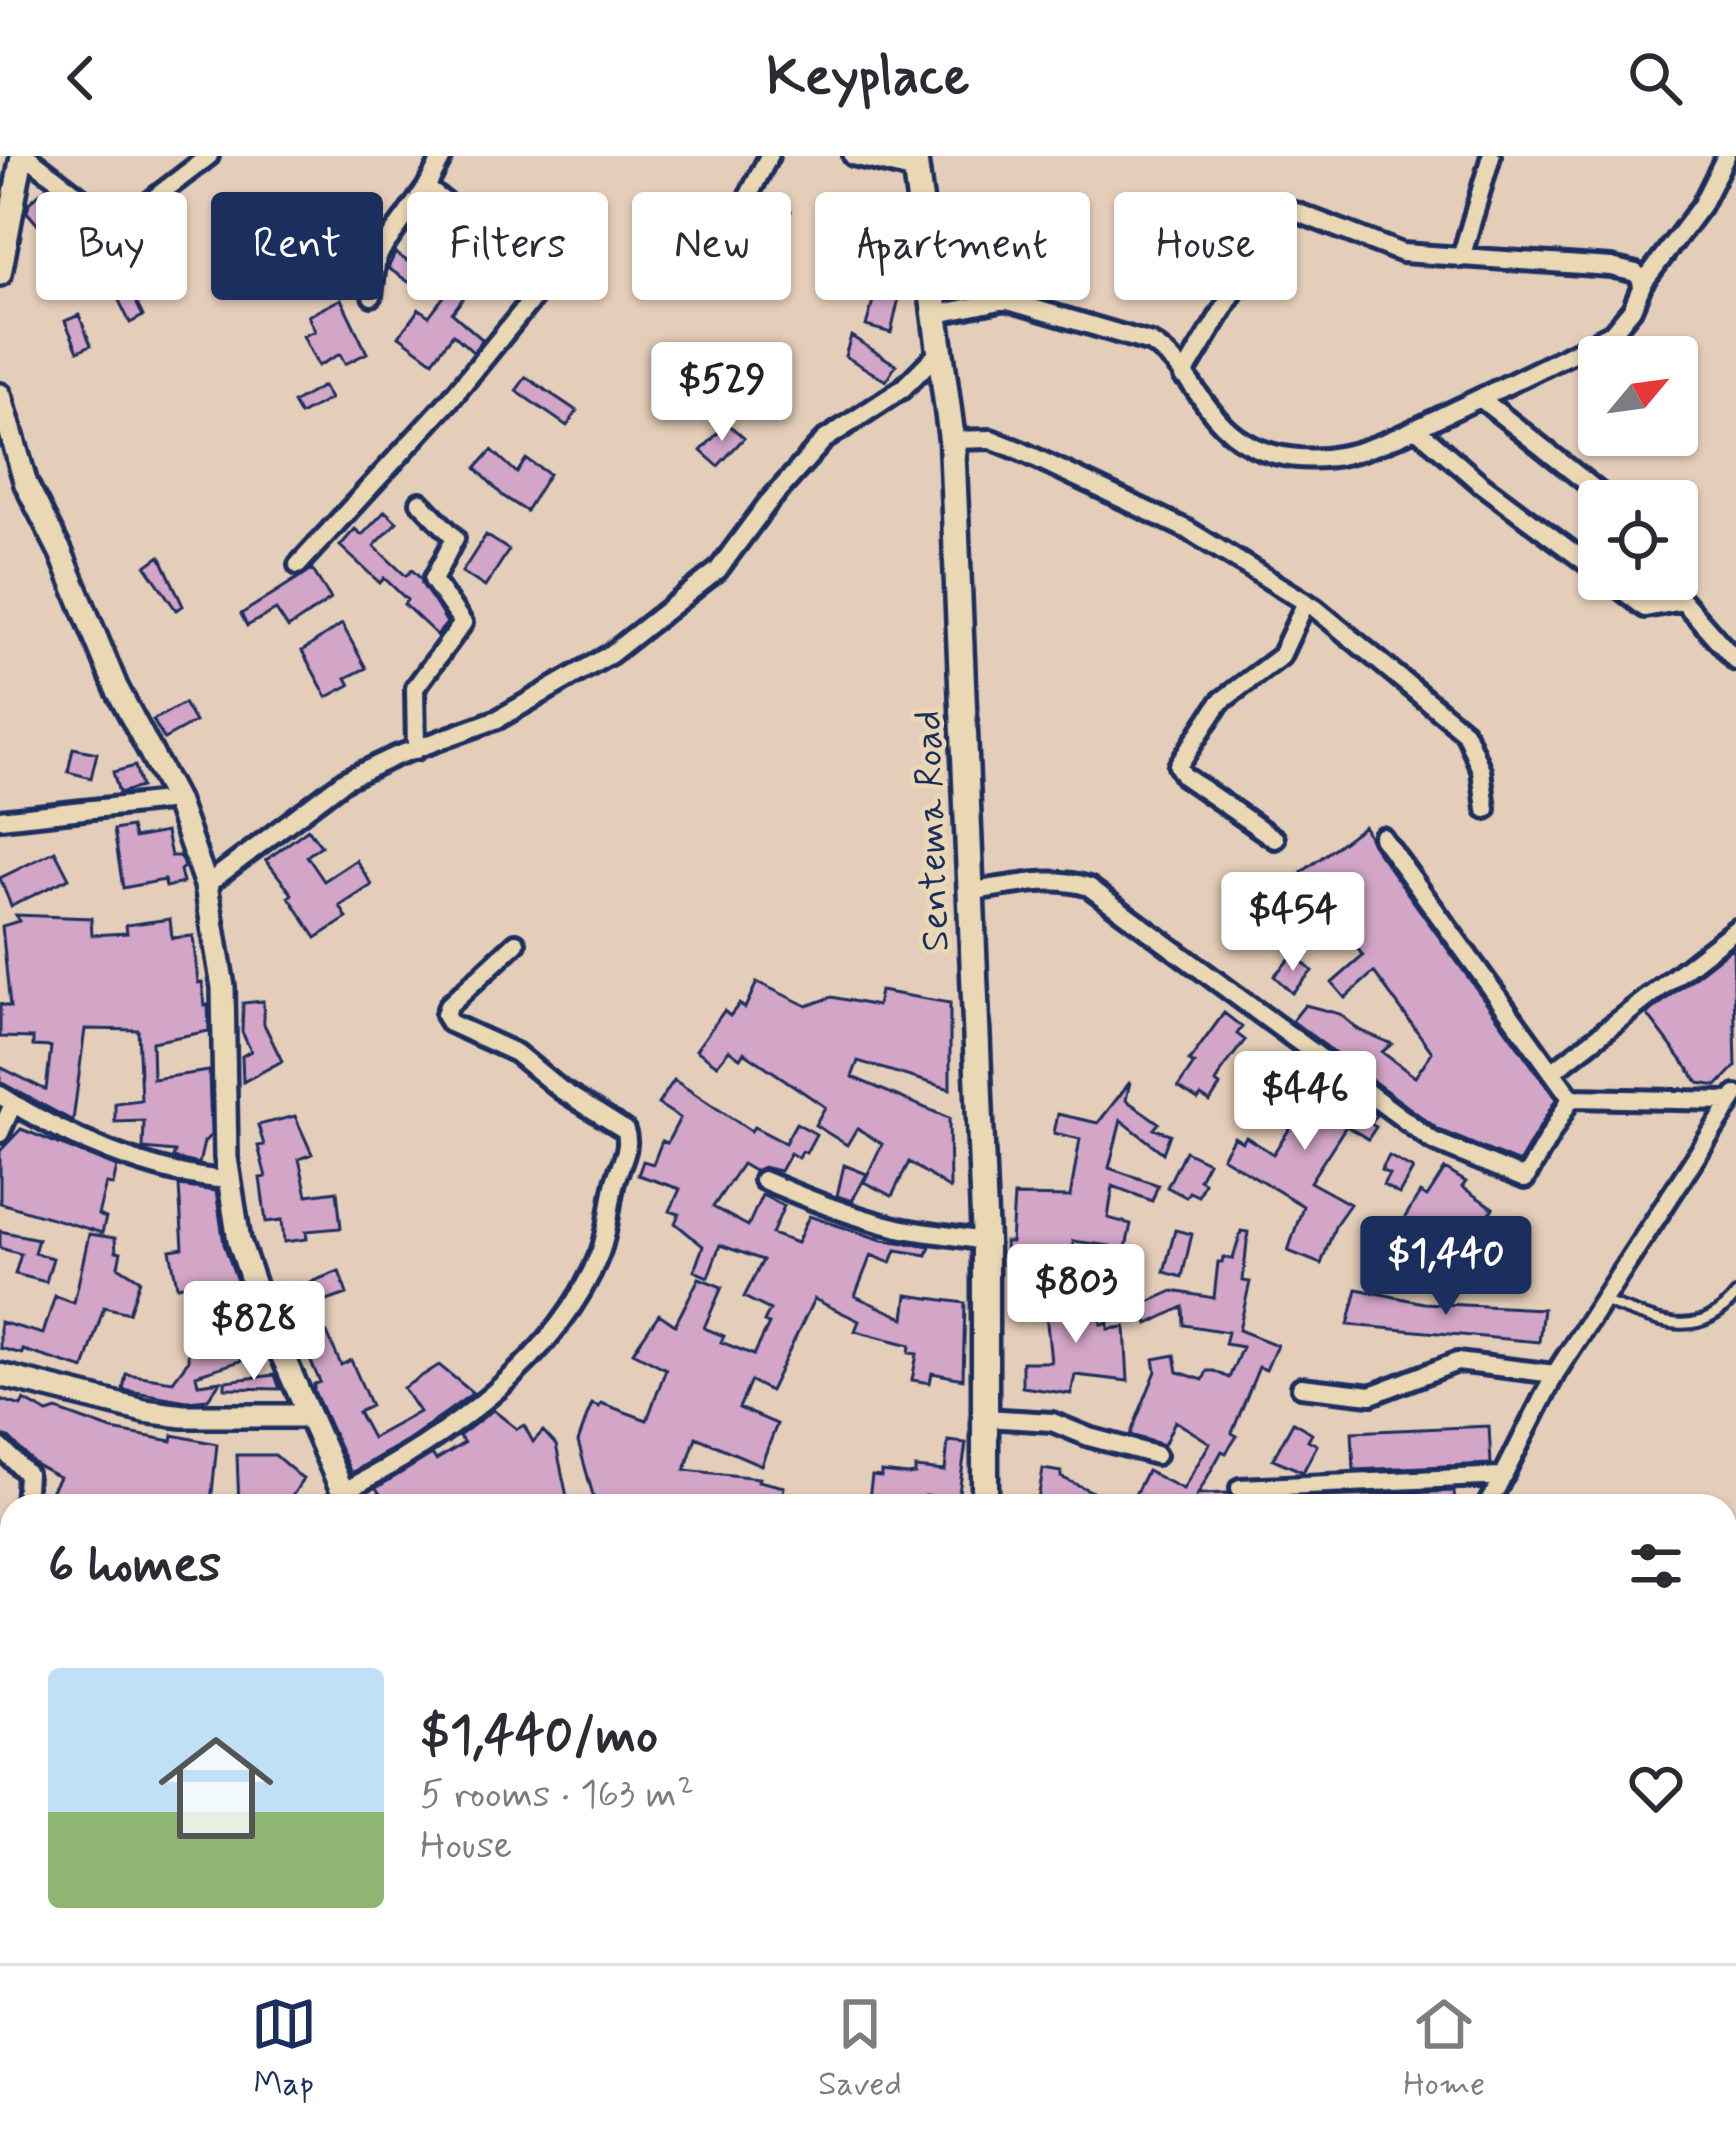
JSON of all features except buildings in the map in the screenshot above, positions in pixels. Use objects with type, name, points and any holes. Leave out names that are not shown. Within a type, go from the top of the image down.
[{"type":"main road","name":"Sentema Road","points":[[915,164],[952,440],[985,1242],[985,1494]]},
{"type":"street","points":[[0,274],[25,156],[104,215],[122,223],[209,156]]},
{"type":"street","points":[[383,248],[443,156]]},
{"type":"street","points":[[750,192],[769,156]]},
{"type":"street","points":[[853,156],[915,164]]},
{"type":"street","points":[[1461,258],[1491,156]]},
{"type":"street","points":[[938,314],[988,301],[1024,303],[1151,343],[1166,352],[1235,436],[1270,453],[1339,456],[1416,428],[1612,333],[1632,309],[1643,283],[1702,206],[1726,156]]},
{"type":"street","points":[[298,565],[450,400],[543,286],[539,272],[426,188]]},
{"type":"street","points":[[1183,376],[1275,223],[1296,212],[1402,254],[1611,267],[1636,273],[1643,283]]},
{"type":"street","points":[[206,885],[345,780],[498,719],[610,654],[718,570],[767,504],[824,440],[902,389],[942,349]]},
{"type":"street","points":[[0,395],[26,484],[61,553],[116,687],[176,800],[206,885],[224,987],[229,1180],[246,1262],[344,1494]]},
{"type":"street","points":[[1480,398],[1583,480]]},
{"type":"street","points":[[1416,428],[1578,556]]},
{"type":"street","points":[[952,440],[991,439],[1021,451],[1188,530],[1306,602],[1465,732],[1481,770],[1486,809]]},
{"type":"street","points":[[416,750],[415,688],[464,623],[433,580],[454,543],[454,534],[420,502]]},
{"type":"street","points":[[1635,600],[1647,609],[1673,600]]},
{"type":"street","points":[[1680,600],[1736,661]]},
{"type":"street","points":[[1275,838],[1184,776],[1178,766],[1224,697],[1281,656],[1306,602]]},
{"type":"street","points":[[0,819],[176,800]]},
{"type":"street","points":[[1382,837],[1571,1098]]},
{"type":"street","points":[[973,891],[1070,881],[1101,892],[1433,1141],[1525,1179],[1571,1098]]},
{"type":"street","points":[[1552,1072],[1736,929]]},
{"type":"street","points":[[353,1494],[479,1404],[538,1349],[564,1320],[604,1243],[615,1181],[629,1143],[625,1130],[561,1090],[516,1053],[451,1023],[445,1015],[448,1006],[517,943]]},
{"type":"street","points":[[1571,1098],[1733,1098]]},
{"type":"street","points":[[1494,1494],[1555,1374],[1733,1098]]},
{"type":"street","points":[[0,1132],[6,1099],[56,1127],[182,1176],[229,1180]]},
{"type":"street","points":[[764,1180],[859,1217],[985,1242]]},
{"type":"street","points":[[1301,1387],[1371,1395],[1457,1362],[1555,1374]]},
{"type":"street","points":[[0,1375],[143,1411],[308,1417]]},
{"type":"street","points":[[985,1418],[1052,1422],[1156,1455]]},
{"type":"street","points":[[0,1447],[27,1474],[26,1494]]},
{"type":"street","points":[[1240,1488],[1504,1476]]},
{"type":"lane","points":[[1600,1300],[1676,1326],[1693,1326],[1736,1295]]}]
